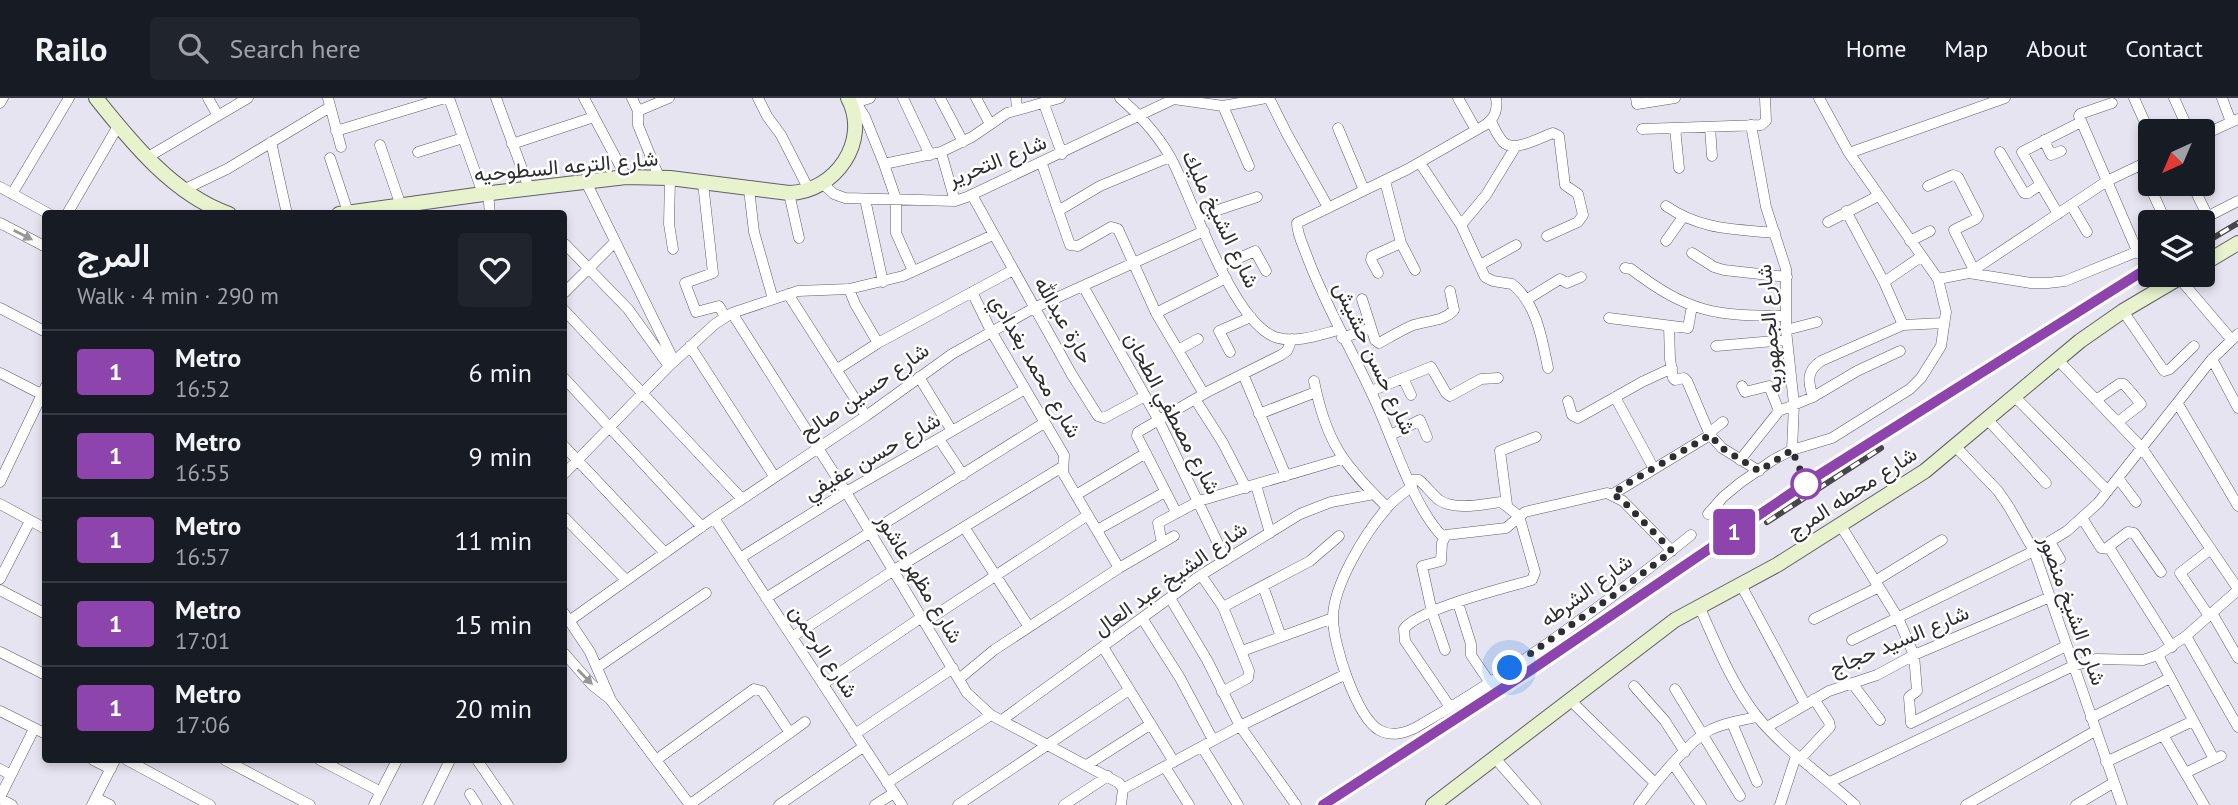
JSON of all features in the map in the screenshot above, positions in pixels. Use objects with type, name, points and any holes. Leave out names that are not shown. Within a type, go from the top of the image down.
[{"type":"main road","points":[[96,98],[118,126],[183,190],[221,210]]},
{"type":"main road","name":"شارع الترعه السطوحيه","points":[[398,209],[485,193],[625,177],[665,177],[789,193],[809,190],[836,174],[849,154],[856,130],[852,102]]},
{"type":"main road","points":[[2215,257],[2238,243]]},
{"type":"main road","name":"شارع محطه المرج","points":[[1433,805],[1662,629],[1841,526],[1925,471],[1988,421],[2057,359],[2123,311],[2163,287]]},
{"type":"street","points":[[12,194],[69,98]]},
{"type":"street","points":[[208,98],[218,116]]},
{"type":"street","points":[[148,157],[247,98]]},
{"type":"street","points":[[336,131],[447,98],[485,193],[489,210]]},
{"type":"street","points":[[496,98],[529,188]]},
{"type":"street","points":[[584,98],[625,177]]},
{"type":"street","points":[[632,98],[638,111],[638,125],[665,177],[673,249]]},
{"type":"street","points":[[638,111],[669,98]]},
{"type":"street","points":[[758,98],[781,135],[809,190]]},
{"type":"street","points":[[870,98],[852,102],[865,117],[884,164],[896,199],[896,233],[913,271]]},
{"type":"street","points":[[904,98],[930,155]]},
{"type":"street","points":[[940,98],[963,142]]},
{"type":"street","points":[[976,98],[990,124]]},
{"type":"street","points":[[884,164],[941,152],[963,142],[1017,104],[1044,104],[1060,98]]},
{"type":"street","name":"شارع الشيخ مليك","points":[[1120,98],[1140,116],[1170,158],[1226,278],[1242,305],[1251,317],[1275,337],[1292,339]]},
{"type":"street","points":[[1182,99],[1223,106],[1268,98],[1328,207],[1420,163],[1491,121],[1496,111],[1496,98]]},
{"type":"street","points":[[1458,98],[1476,130]]},
{"type":"street","points":[[1637,101],[1675,98]]},
{"type":"street","points":[[1642,129],[1763,124],[1766,121],[1765,98]]},
{"type":"street","points":[[1708,514],[1723,497],[1792,450],[1832,438],[1910,389],[1921,378],[1941,346],[1946,312],[1938,279],[1849,153],[1819,98]]},
{"type":"street","points":[[1849,153],[2005,98]]},
{"type":"street","points":[[2134,98],[2143,119]]},
{"type":"street","points":[[2175,98],[2184,119]]},
{"type":"street","points":[[2216,129],[2235,121],[2222,98]]},
{"type":"street","name":"شارع التحرير","points":[[823,184],[838,197],[955,201],[1042,164],[1174,99],[1182,99]]},
{"type":"street","points":[[183,190],[227,169],[329,103],[341,147]]},
{"type":"street","points":[[1971,272],[2048,284],[2064,281],[2138,253],[2081,122],[2080,114],[2112,103]]},
{"type":"street","points":[[1044,104],[1062,154]]},
{"type":"street","points":[[1223,106],[1249,166]]},
{"type":"street","points":[[512,144],[594,117]]},
{"type":"street","points":[[1491,121],[1508,146],[1516,146],[1553,133],[1557,133],[1561,139],[1565,185],[1578,194],[1583,215],[1578,222],[1547,236]]},
{"type":"street","points":[[2058,214],[2022,153],[2081,122]]},
{"type":"street","name":"شارع الجمهوريه","points":[[1751,125],[1766,207],[1787,277],[1787,335],[1794,404],[1792,450]]},
{"type":"street","points":[[69,210],[118,126]]},
{"type":"street","points":[[1710,127],[1712,156]]},
{"type":"street","points":[[1338,128],[1364,190]]},
{"type":"street","points":[[1675,128],[1679,168]]},
{"type":"street","points":[[418,152],[463,138]]},
{"type":"street","points":[[2044,140],[2052,155],[2061,151]]},
{"type":"street","points":[[271,142],[286,210]]},
{"type":"street","points":[[380,145],[398,209]]},
{"type":"street","points":[[1461,225],[1486,195],[1516,146]]},
{"type":"street","points":[[941,152],[955,201]]},
{"type":"street","points":[[2000,152],[2024,193],[2040,185]]},
{"type":"street","points":[[330,158],[343,210]]},
{"type":"street","points":[[1058,211],[1100,186],[1170,158]]},
{"type":"street","points":[[1420,163],[1461,225],[1489,280],[1512,284],[1525,300],[1541,332],[1548,369]]},
{"type":"street","points":[[1042,164],[1070,245],[1078,246],[1107,228],[1114,227],[1120,232],[1156,313],[1178,350],[1223,443],[1251,486],[1270,533]]},
{"type":"street","points":[[1938,279],[1971,272],[2107,181],[2138,165]]},
{"type":"street","points":[[1927,186],[1953,175],[1958,177],[1978,216],[1954,231],[1971,272]]},
{"type":"street","points":[[1385,181],[1401,243],[1415,270]]},
{"type":"street","points":[[586,182],[672,363]]},
{"type":"street","points":[[703,183],[713,273],[685,283],[696,312],[719,306],[729,315]]},
{"type":"street","points":[[0,187],[42,210]]},
{"type":"street","points":[[749,189],[754,232],[773,299]]},
{"type":"street","points":[[789,193],[799,238]]},
{"type":"street","name":"حارة عبدالله","points":[[972,195],[1034,308],[1099,417],[1104,418],[1145,396]]},
{"type":"street","points":[[1828,222],[1878,196]]},
{"type":"street","points":[[1198,217],[1257,197]]},
{"type":"street","points":[[865,200],[883,282]]},
{"type":"street","points":[[2215,213],[2238,201]]},
{"type":"street","points":[[2071,205],[2087,232]]},
{"type":"street","points":[[1666,206],[1683,217],[1706,226],[1775,233]]},
{"type":"street","name":"شارع حسن حشيش","points":[[1328,207],[1299,220],[1296,227],[1340,334],[1371,391],[1411,484],[1433,527],[1443,537]]},
{"type":"street","points":[[1846,211],[1884,282],[1903,325]]},
{"type":"street","points":[[1666,241],[1683,217]]},
{"type":"street","points":[[0,223],[42,245]]},
{"type":"street","name":"شارع حسين صالح","points":[[567,616],[626,580],[774,476],[866,416],[942,360],[1034,308],[1204,231]]},
{"type":"street","points":[[1910,241],[1930,231]]},
{"type":"street","points":[[567,471],[672,363],[729,315],[788,294],[849,289],[883,282],[993,235]]},
{"type":"street","points":[[567,290],[615,242]]},
{"type":"street","points":[[1378,273],[1371,260],[1372,256],[1401,243]]},
{"type":"street","points":[[1480,265],[1516,245]]},
{"type":"street","points":[[567,246],[639,322],[672,363]]},
{"type":"street","points":[[1221,266],[1255,251],[1266,271]]},
{"type":"street","points":[[1692,253],[1724,270],[1787,277]]},
{"type":"street","points":[[1884,282],[1922,256]]},
{"type":"street","points":[[1625,268],[1692,306],[1714,313],[1786,316]]},
{"type":"street","points":[[835,370],[878,343],[1013,270]]},
{"type":"street","points":[[1525,300],[1560,279],[1567,283],[1581,277]]},
{"type":"street","points":[[1156,313],[1226,278]]},
{"type":"street","name":"شارع مصطفي الطحان","points":[[1083,286],[1158,419],[1226,560]]},
{"type":"street","points":[[1852,640],[2050,542],[2082,518],[2108,491],[2213,359],[2234,337],[2191,287]]},
{"type":"street","points":[[849,289],[878,343]]},
{"type":"street","points":[[1362,299],[1375,340],[1379,343],[1414,325],[1450,315],[1454,310],[1450,291]]},
{"type":"street","name":"شارع محمد بغدادي","points":[[972,292],[991,331],[1065,458],[1062,467],[1119,568]]},
{"type":"street","points":[[788,294],[866,416]]},
{"type":"street","points":[[1609,318],[1689,328],[1692,306]]},
{"type":"street","points":[[0,308],[42,330]]},
{"type":"street","points":[[2123,311],[2164,371],[2170,369],[2194,345]]},
{"type":"street","points":[[567,313],[742,499]]},
{"type":"street","name":"شارع مظهر عاشور","points":[[729,315],[818,447],[973,699],[991,715],[1108,776],[1123,789]]},
{"type":"street","points":[[1230,352],[1219,334],[1220,330],[1251,317]]},
{"type":"street","points":[[1716,346],[1787,335],[1817,323]]},
{"type":"street","points":[[1813,397],[1809,376],[1816,365],[1903,325],[1944,323]]},
{"type":"street","points":[[1669,326],[1675,380],[1684,378],[1687,381],[1709,434],[1722,448],[1759,471]]},
{"type":"street","points":[[1176,512],[1137,433],[1200,396],[1287,351],[1292,339],[1371,328]]},
{"type":"street","points":[[1178,350],[1199,339]]},
{"type":"street","points":[[690,346],[774,476]]},
{"type":"street","points":[[1740,460],[1779,411],[1813,397],[1857,371],[1899,351]]},
{"type":"street","points":[[1830,782],[2073,666],[2096,659],[2143,660],[2158,655],[2186,636],[2238,589],[2143,448],[2057,359]]},
{"type":"street","points":[[2213,359],[2238,408]]},
{"type":"street","points":[[1371,391],[1431,367],[1450,396],[1481,379],[1497,378]]},
{"type":"street","points":[[1568,401],[1573,415],[1578,418],[1672,368]]},
{"type":"street","points":[[0,373],[42,391]]},
{"type":"street","points":[[1243,374],[1286,476]]},
{"type":"street","points":[[919,377],[952,431]]},
{"type":"street","points":[[1403,378],[1411,395]]},
{"type":"street","points":[[567,381],[702,527]]},
{"type":"street","points":[[1314,381],[1324,423],[1342,458],[1387,507]]},
{"type":"street","points":[[2096,400],[2119,384],[2124,384],[2141,404],[2118,422]]},
{"type":"street","points":[[1742,386],[1745,392],[1770,387],[1779,411]]},
{"type":"street","name":"شارع حسن عفيفي","points":[[740,558],[846,492],[1025,389]]},
{"type":"street","points":[[1259,414],[1316,393]]},
{"type":"street","points":[[0,482],[42,396]]},
{"type":"street","points":[[2014,396],[2108,491]]},
{"type":"street","points":[[1615,397],[1654,469]]},
{"type":"street","points":[[2178,404],[2238,506]]},
{"type":"street","points":[[1391,435],[1420,420],[1427,437]]},
{"type":"street","points":[[1988,421],[2046,483]]},
{"type":"street","points":[[1445,650],[1432,612],[1422,566],[1441,561],[1443,537],[1506,528],[1525,512],[1593,495],[1613,494],[1709,434],[1723,422]]},
{"type":"street","points":[[766,598],[1044,423]]},
{"type":"street","points":[[1507,505],[1500,451],[1536,437]]},
{"type":"street","points":[[939,439],[962,475]]},
{"type":"street","name":"شارع الشيخ منصور","points":[[1956,447],[1998,491],[2034,551],[2122,805]]},
{"type":"street","points":[[567,449],[664,553]]},
{"type":"street","points":[[1076,495],[1146,453]]},
{"type":"street","points":[[1162,543],[1157,525],[1199,501],[1342,458]]},
{"type":"street","points":[[792,637],[894,570],[1062,467]]},
{"type":"street","points":[[2118,478],[2136,502]]},
{"type":"street","points":[[1411,484],[1419,480],[1447,504],[1502,502],[1507,505],[1518,516],[1534,577],[1532,580],[1432,612],[1412,620],[1404,629],[1405,641],[1450,707]]},
{"type":"street","name":"شارع الشرطه","points":[[1411,484],[1387,507],[1346,571],[1333,618],[1344,675],[1369,720],[1378,730],[1390,734],[1404,733],[1490,682],[1614,595],[1691,535]]},
{"type":"street","points":[[1097,530],[1165,492]]},
{"type":"street","name":"شارع الشيخ عبد العال","points":[[1002,720],[1201,575],[1300,514],[1320,505],[1374,494]]},
{"type":"street","points":[[1613,494],[1672,551]]},
{"type":"street","points":[[0,505],[42,527]]},
{"type":"street","points":[[823,684],[1088,515]]},
{"type":"street","name":"شارع الرحمن","points":[[714,518],[902,805]]},
{"type":"street","points":[[2082,518],[2101,548],[2134,533],[2161,572]]},
{"type":"street","points":[[567,520],[626,580]]},
{"type":"street","points":[[0,579],[30,521]]},
{"type":"street","points":[[1841,526],[1898,618],[1914,655],[1917,691],[1909,697],[1911,723],[2066,646]]},
{"type":"street","points":[[964,527],[1029,627]]},
{"type":"street","points":[[959,679],[993,650],[1119,568],[1174,536]]},
{"type":"street","points":[[1223,607],[1310,561],[1339,536]]},
{"type":"street","points":[[1814,620],[1877,584],[1941,540]]},
{"type":"street","points":[[2050,542],[2060,559]]},
{"type":"street","points":[[2108,547],[2172,647]]},
{"type":"street","points":[[2211,549],[2180,573],[2211,614],[2238,658]]},
{"type":"street","points":[[1201,575],[1223,607],[1250,676],[1222,692]]},
{"type":"street","points":[[1741,585],[1809,702],[1830,727],[1798,757],[1780,805]]},
{"type":"street","points":[[1263,586],[1282,637]]},
{"type":"street","points":[[0,590],[42,612]]},
{"type":"street","points":[[598,667],[706,593]]},
{"type":"street","name":"شارع السيد حجاج","points":[[1767,727],[1809,702],[1877,675],[1914,655],[2050,597]]},
{"type":"street","points":[[1170,598],[1207,660],[1240,726],[1296,805]]},
{"type":"street","points":[[1458,603],[1471,644],[1471,655],[1490,682]]},
{"type":"street","points":[[1699,606],[1724,661],[1757,717],[1798,757],[1855,805]]},
{"type":"street","points":[[1142,618],[1180,678],[1213,740]]},
{"type":"street","points":[[1242,651],[1333,618]]},
{"type":"street","points":[[567,619],[598,667],[610,699]]},
{"type":"street","points":[[2186,636],[2238,727]]},
{"type":"street","points":[[1103,648],[1151,724],[1189,805]]},
{"type":"street","points":[[0,652],[42,673]]},
{"type":"street","points":[[2158,655],[2193,721],[2218,758],[2185,774]]},
{"type":"street","points":[[567,656],[592,685],[610,699],[690,805],[805,722]]},
{"type":"street","points":[[855,734],[953,668]]},
{"type":"street","points":[[1121,805],[1123,789],[1240,726],[1344,675]]},
{"type":"street","points":[[2091,718],[2170,678]]},
{"type":"street","points":[[1852,683],[1880,720]]},
{"type":"street","points":[[1633,687],[1665,721],[1685,752]]},
{"type":"street","points":[[656,761],[754,689],[762,691],[790,733]]},
{"type":"street","points":[[1675,689],[1740,796]]},
{"type":"street","points":[[958,805],[1129,690]]},
{"type":"street","points":[[1570,700],[1655,783]]},
{"type":"street","points":[[0,711],[42,732]]},
{"type":"street","points":[[887,783],[991,715]]},
{"type":"street","points":[[1639,805],[1655,783],[1703,734],[1757,717]]},
{"type":"street","points":[[2106,762],[2193,721]]},
{"type":"street","points":[[1732,723],[1757,782]]},
{"type":"street","points":[[1087,765],[1151,724]]},
{"type":"street","points":[[12,805],[0,798],[34,729]]},
{"type":"street","points":[[1966,805],[1984,801],[2095,731]]},
{"type":"street","points":[[2162,736],[2204,805]]},
{"type":"street","points":[[779,805],[863,747]]},
{"type":"street","points":[[1202,747],[1238,805]]},
{"type":"street","points":[[1494,757],[1536,805]]},
{"type":"street","points":[[133,763],[210,805]]},
{"type":"street","points":[[231,763],[310,805]]},
{"type":"street","points":[[326,763],[381,792]]},
{"type":"street","points":[[374,805],[396,763]]},
{"type":"street","points":[[428,805],[449,763]]},
{"type":"street","points":[[479,763],[508,805]]},
{"type":"street","points":[[110,805],[94,801],[113,764]]},
{"type":"street","points":[[1673,764],[1701,805]]},
{"type":"street","points":[[0,769],[11,775]]},
{"type":"street","points":[[1064,805],[1108,776]]},
{"type":"street","points":[[2076,805],[2113,783]]},
{"type":"street","points":[[875,805],[894,793]]},
{"type":"street","points":[[470,794],[477,805]]},
{"type":"railway","points":[[2215,237],[2238,223]]},
{"type":"railway","points":[[1323,805],[1531,670],[1806,483],[2138,274]]},
{"type":"railway","points":[[1767,522],[1881,448]]},
{"type":"metro line","name":"1","points":[[1323,805],[1531,670],[1806,483],[2138,274]]},
{"type":"route","points":[[1510,668],[1672,551],[1613,494],[1625,485],[1710,435],[1722,448],[1759,471],[1792,450],[1806,484]]}]
